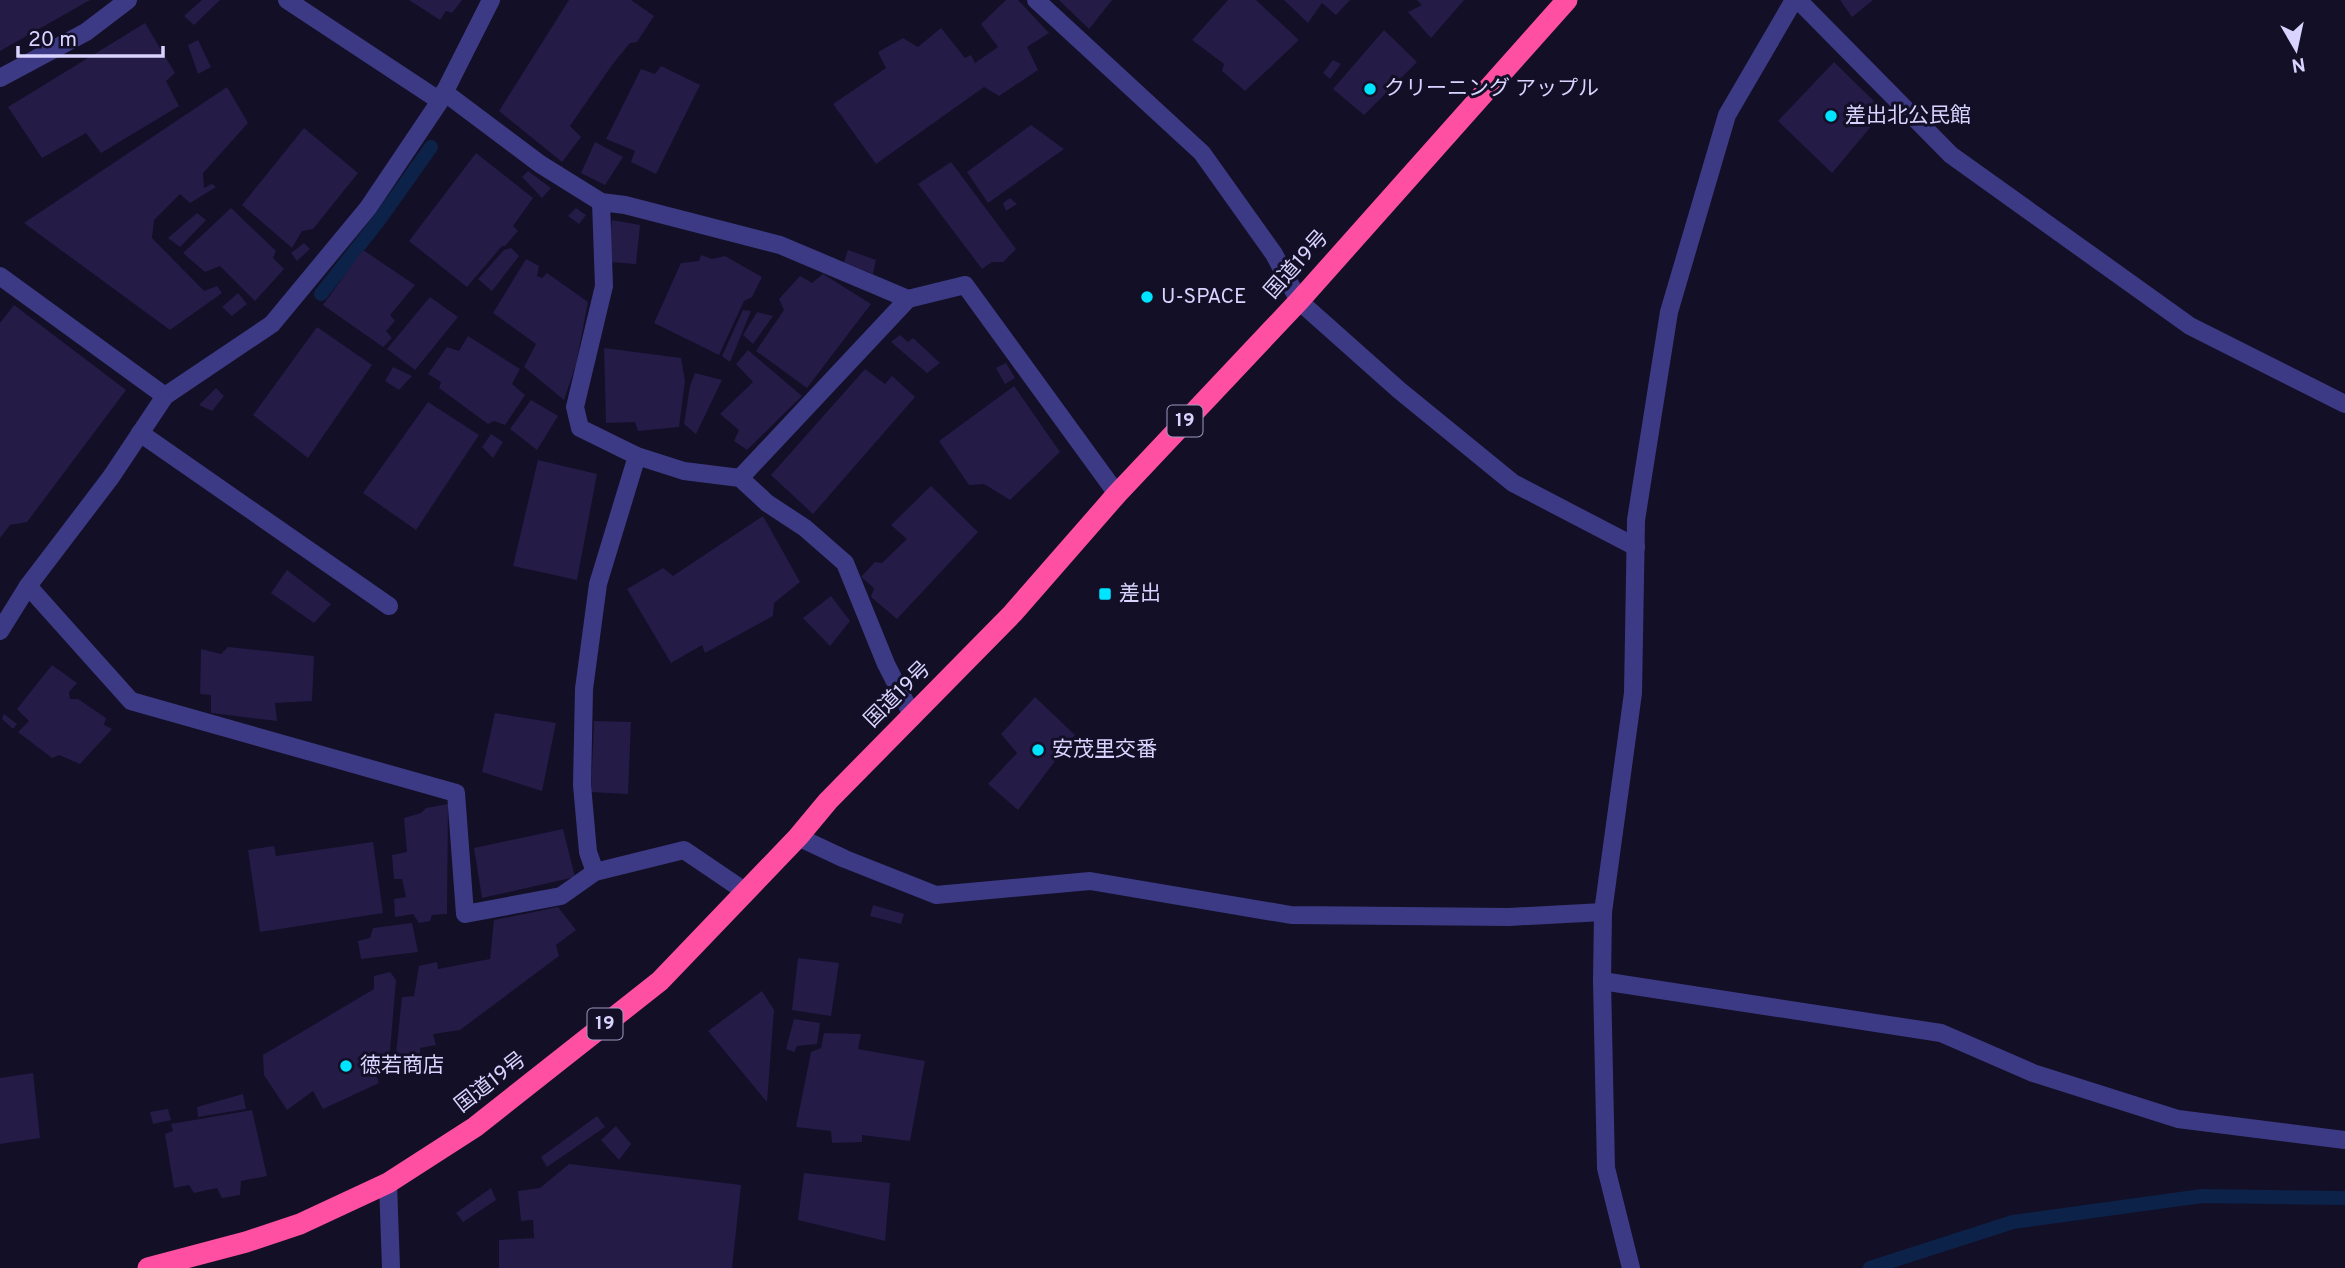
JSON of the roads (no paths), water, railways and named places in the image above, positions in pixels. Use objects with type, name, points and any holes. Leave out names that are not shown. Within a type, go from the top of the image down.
[{"type":"highway","name":"国道19号","points":[[148,1268],[246,1242],[300,1224],[388,1183],[475,1127],[660,981],[798,837],[828,801],[1013,612],[1116,494],[1299,300],[1567,0]]},
{"type":"street","points":[[0,78],[86,32],[128,0]]},
{"type":"street","points":[[287,0],[442,97],[601,202],[625,205],[780,245],[908,299]]},
{"type":"street","points":[[0,631],[28,586],[111,477],[165,396],[272,324],[368,208],[442,97],[491,0]]},
{"type":"street","points":[[1036,0],[1202,153],[1274,254],[1299,300],[1399,390],[1513,483],[1636,547]]},
{"type":"street","points":[[1631,1268],[1606,1168],[1602,981],[1603,912],[1633,693],[1636,520],[1669,312],[1727,115],[1796,0],[1951,155],[2190,326],[2345,404]]},
{"type":"street","points":[[601,202],[604,286],[575,407],[580,428],[636,456],[684,471],[740,478],[766,503],[805,528],[845,563],[886,664],[912,717]]},
{"type":"street","points":[[0,276],[165,396]]},
{"type":"street","points":[[740,478],[908,299],[965,285],[1116,494]]},
{"type":"street","points":[[140,433],[389,606]]},
{"type":"street","points":[[595,872],[588,852],[582,785],[584,690],[598,584],[636,456]]},
{"type":"street","points":[[28,586],[131,701],[456,793],[465,914],[561,896],[595,872],[684,849],[746,892]]},
{"type":"street","points":[[798,837],[936,895],[1090,881],[1291,915],[1509,917],[1603,912]]},
{"type":"street","points":[[1602,981],[1941,1033],[2033,1073],[2178,1119],[2345,1140]]},
{"type":"street","points":[[388,1183],[391,1268]]},
{"type":"waterway","points":[[321,294],[380,219],[431,147]]},
{"type":"waterway","points":[[1870,1268],[2013,1222],[2202,1196],[2345,1198]]},
{"type":"place","name":"クリーニング アップル","points":[[1370,89]]},
{"type":"place","name":"差出北公民館","points":[[1831,116]]},
{"type":"place","name":"U-SPACE","points":[[1147,297]]},
{"type":"place","name":"差出","points":[[1105,594]]},
{"type":"place","name":"安茂里交番","points":[[1038,750]]},
{"type":"place","name":"徳若商店","points":[[346,1066]]}]
